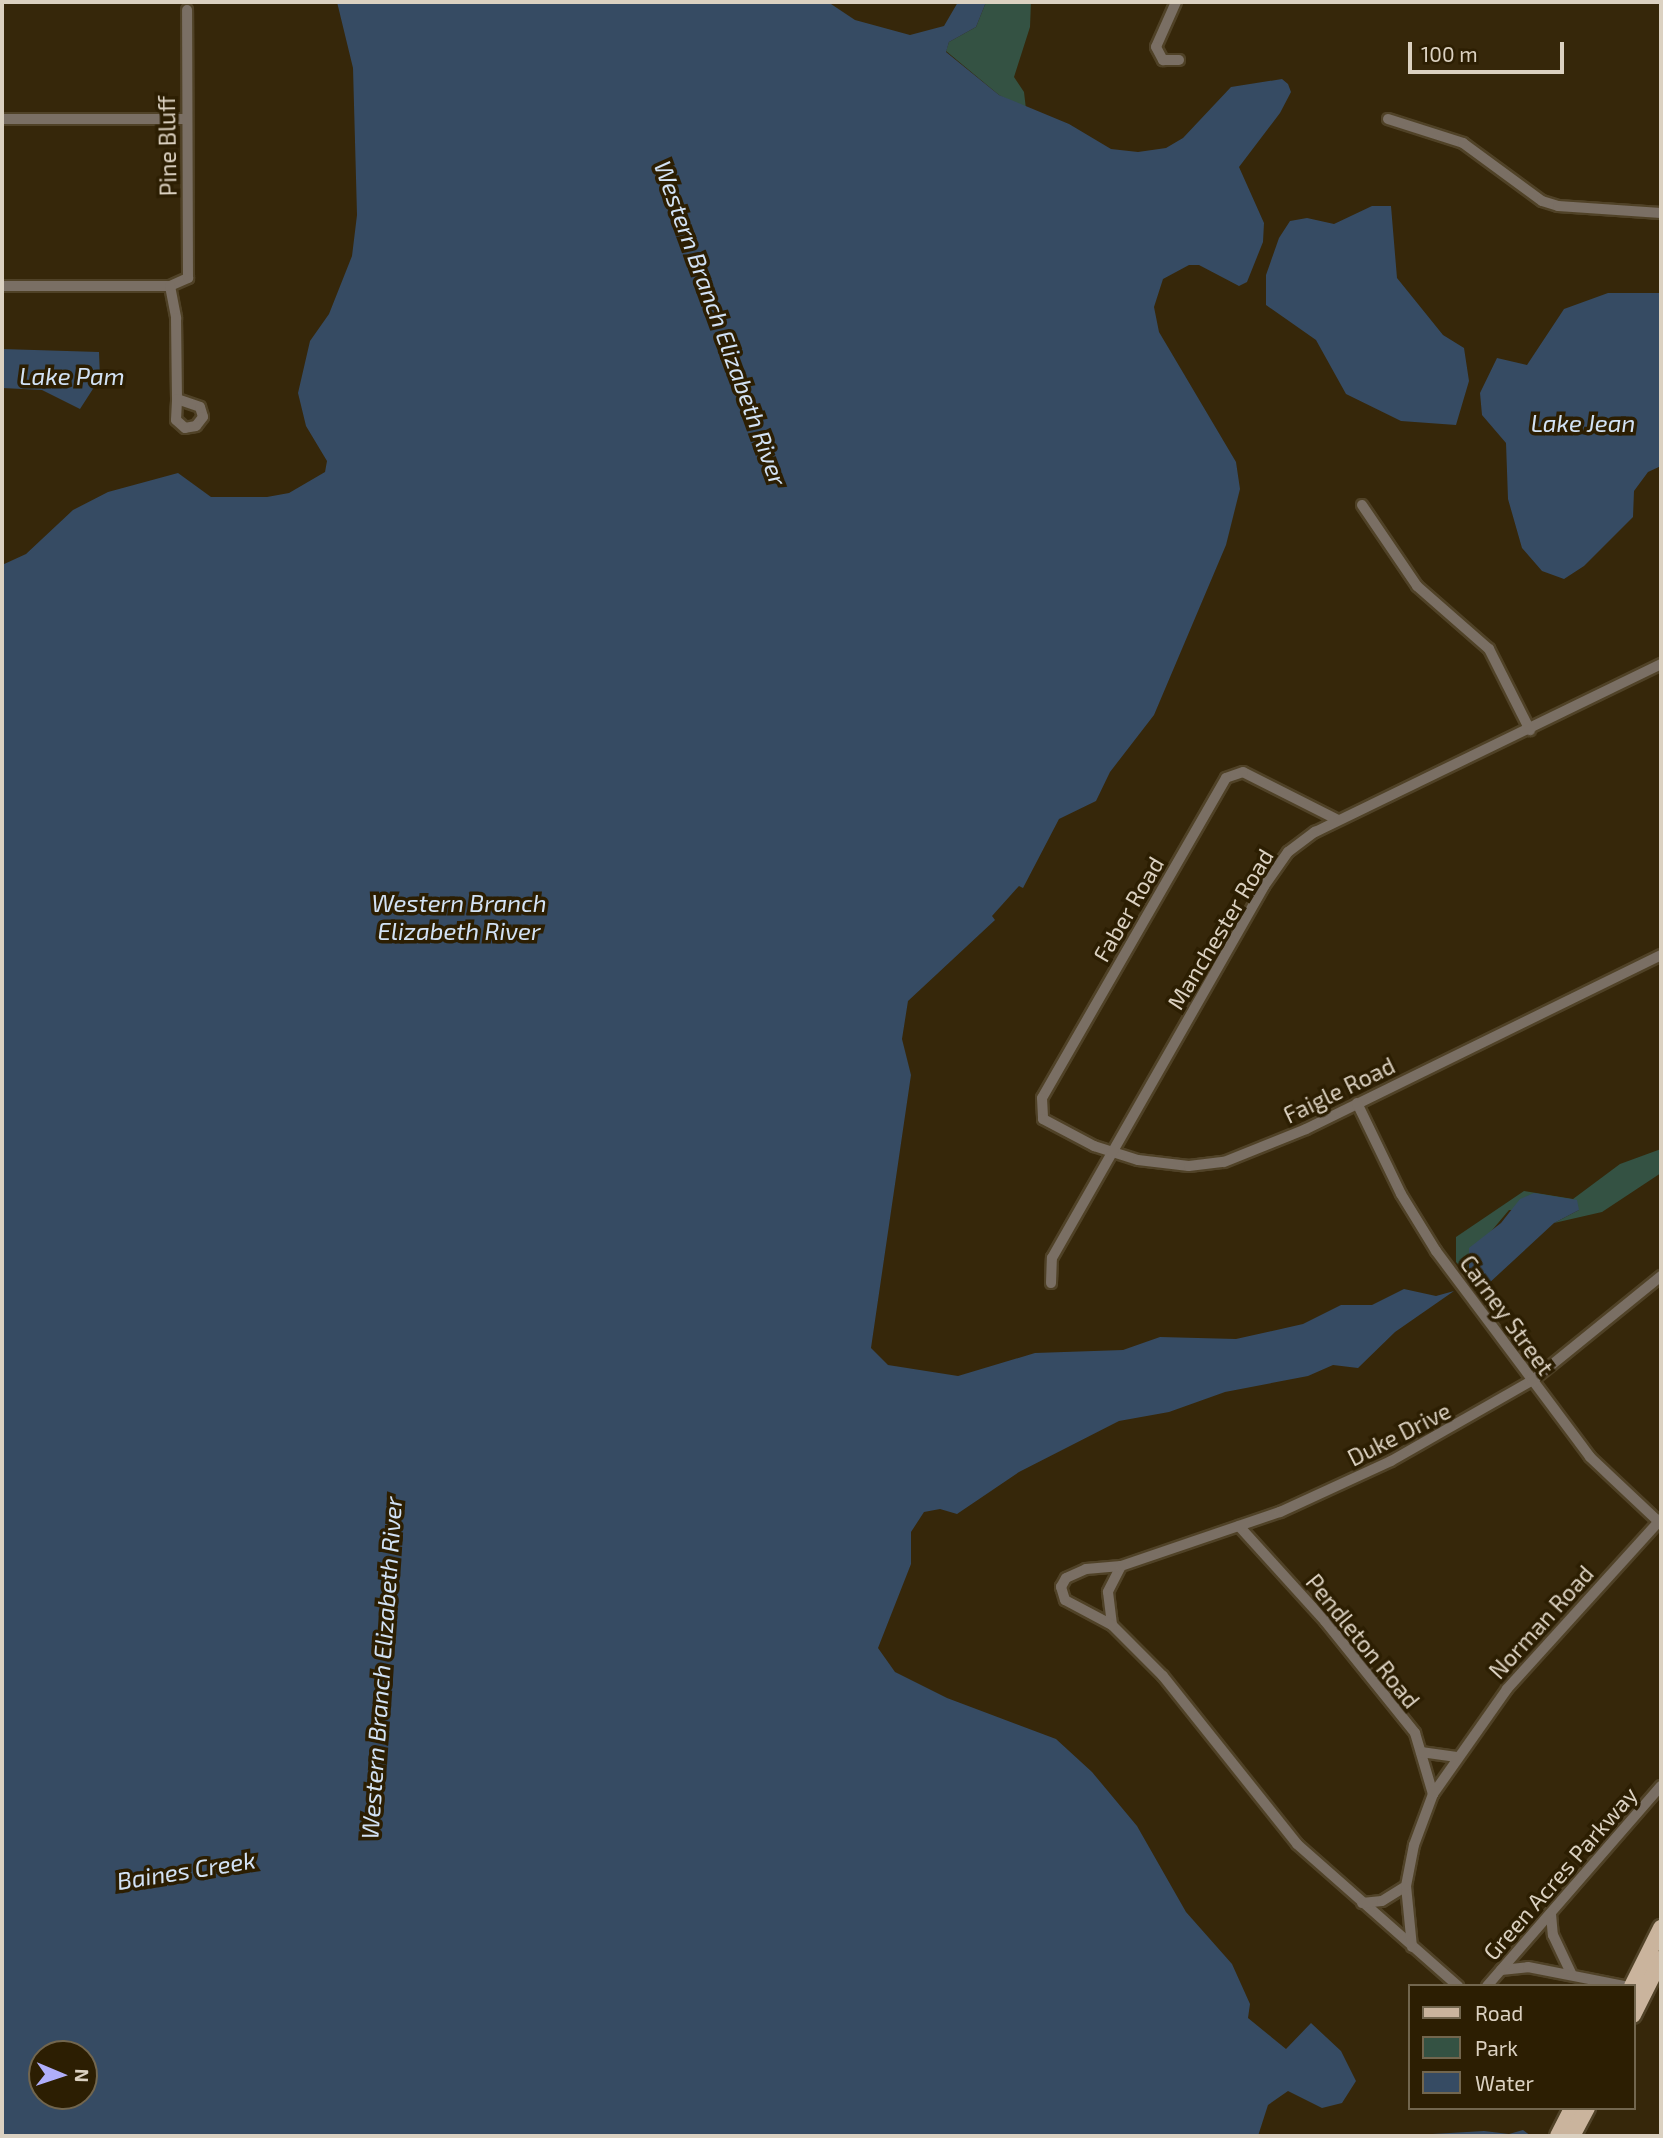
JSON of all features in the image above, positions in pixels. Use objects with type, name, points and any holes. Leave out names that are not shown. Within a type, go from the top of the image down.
[{"type":"main road","points":[[1633,1984],[1661,1928]]},
{"type":"main road","points":[[1635,2011],[1661,1959]]},
{"type":"main road","points":[[1566,2134],[1572,2110]]},
{"type":"main road","points":[[1566,2134],[1585,2110]]},
{"type":"street","points":[[1177,2],[1156,47],[1163,60],[1179,60]]},
{"type":"street","name":"Pine Bluff","points":[[170,286],[186,280],[187,10]]},
{"type":"street","points":[[2,119],[185,118]]},
{"type":"street","points":[[1388,119],[1463,143],[1542,201],[1558,206],[1661,213]]},
{"type":"street","points":[[2,286],[170,286],[176,318],[177,400]]},
{"type":"street","points":[[1362,505],[1417,586],[1489,649],[1530,730]]},
{"type":"street","name":"Manchester Road","points":[[1051,1283],[1052,1258],[1278,863],[1299,842],[1338,820],[1530,730],[1661,664]]},
{"type":"street","name":"Faber Road","points":[[1042,1098],[1224,780],[1243,772],[1268,782],[1338,820]]},
{"type":"street","name":"Faigle Road","points":[[1042,1098],[1043,1119],[1111,1152],[1163,1165],[1224,1162],[1357,1103],[1661,955]]},
{"type":"street","name":"Carney Street","points":[[1357,1103],[1420,1226],[1590,1457],[1660,1522]]},
{"type":"street","name":"Duke Drive","points":[[1456,1984],[1362,1903],[1272,1817],[1163,1676],[1112,1625],[1078,1610],[1065,1600],[1061,1587],[1076,1572],[1121,1566],[1239,1526],[1391,1461],[1533,1380],[1661,1276]]},
{"type":"street","name":"Norman Road","points":[[1412,1947],[1406,1886],[1415,1845],[1433,1794],[1507,1689],[1660,1522]]},
{"type":"street","name":"Pendleton Road","points":[[1239,1526],[1325,1621],[1415,1733],[1433,1794]]},
{"type":"street","points":[[1112,1625],[1108,1592],[1121,1566]]},
{"type":"street","points":[[1421,1752],[1457,1757]]},
{"type":"street","name":"Green Acres Parkway","points":[[1489,1984],[1661,1786]]},
{"type":"street","points":[[1362,1903],[1382,1901],[1406,1886]]},
{"type":"street","points":[[1551,1914],[1553,1935],[1571,1973]]},
{"type":"street","points":[[1501,1970],[1528,1968],[1571,1973],[1617,1984]]},
{"type":"green space","points":[[986,2],[1031,2],[1030,27],[1014,77],[1024,92],[1026,109],[999,95],[946,51],[949,42],[976,27]]},
{"type":"green space","points":[[1661,1149],[1661,1173],[1602,1212],[1554,1223],[1579,1210],[1509,1210],[1467,1260],[1469,1276],[1456,1262],[1456,1237],[1524,1191],[1573,1199],[1620,1164]]},
{"type":"water","name":"Western Branch Elizabeth River","points":[[337,2],[828,2],[855,20],[910,35],[944,26],[958,2],[986,2],[976,27],[949,42],[946,52],[999,95],[1069,124],[1111,149],[1138,152],[1166,148],[1183,138],[1231,87],[1282,79],[1288,84],[1291,92],[1280,113],[1239,167],[1264,223],[1263,242],[1247,282],[1239,286],[1199,265],[1189,265],[1163,279],[1154,307],[1159,332],[1236,462],[1240,489],[1226,545],[1154,715],[1110,772],[1096,801],[1059,819],[1023,888],[1019,886],[992,916],[995,920],[908,1001],[902,1039],[911,1075],[871,1348],[888,1365],[958,1376],[1035,1353],[1123,1350],[1160,1337],[1236,1339],[1303,1324],[1341,1305],[1372,1305],[1404,1289],[1436,1296],[1454,1291],[1395,1332],[1358,1368],[1333,1365],[1308,1376],[1225,1392],[1169,1412],[1119,1421],[1019,1472],[957,1514],[940,1509],[924,1512],[911,1532],[911,1564],[878,1648],[895,1672],[947,1698],[1056,1739],[1092,1772],[1137,1826],[1186,1912],[1232,1964],[1250,2004],[1248,2018],[1286,2049],[1311,2023],[1341,2051],[1356,2081],[1342,2103],[1322,2108],[1288,2091],[1268,2105],[1258,2136],[2,2136],[2,565],[26,554],[73,510],[108,492],[178,473],[211,497],[267,497],[289,493],[325,472],[327,461],[306,426],[298,393],[310,341],[329,314],[352,256],[357,215],[353,68]]},
{"type":"water","name":"Lake Jean","points":[[1372,206],[1391,206],[1397,278],[1443,335],[1464,348],[1469,381],[1456,425],[1401,421],[1346,394],[1316,340],[1266,305],[1266,275],[1279,238],[1290,221],[1307,218],[1334,224]]},
{"type":"water","name":"Lake Jean","points":[[1608,293],[1661,293],[1661,466],[1648,472],[1634,491],[1633,517],[1584,566],[1564,579],[1542,571],[1522,548],[1508,499],[1506,443],[1482,415],[1480,393],[1497,358],[1527,365],[1564,309]]},
{"type":"water","name":"Lake Pam","points":[[2,349],[99,352],[100,378],[80,409],[42,390],[2,388]]},
{"type":"water","points":[[1534,1193],[1577,1200],[1579,1210],[1554,1223],[1487,1285],[1469,1276],[1469,1248],[1501,1223],[1520,1199]]},
{"type":"water","points":[[1523,2130],[1531,2136],[1398,2136],[1484,2131],[1509,2134]]},
{"type":"water label","name":"Baines Creek","points":[[186,1870]]}]
